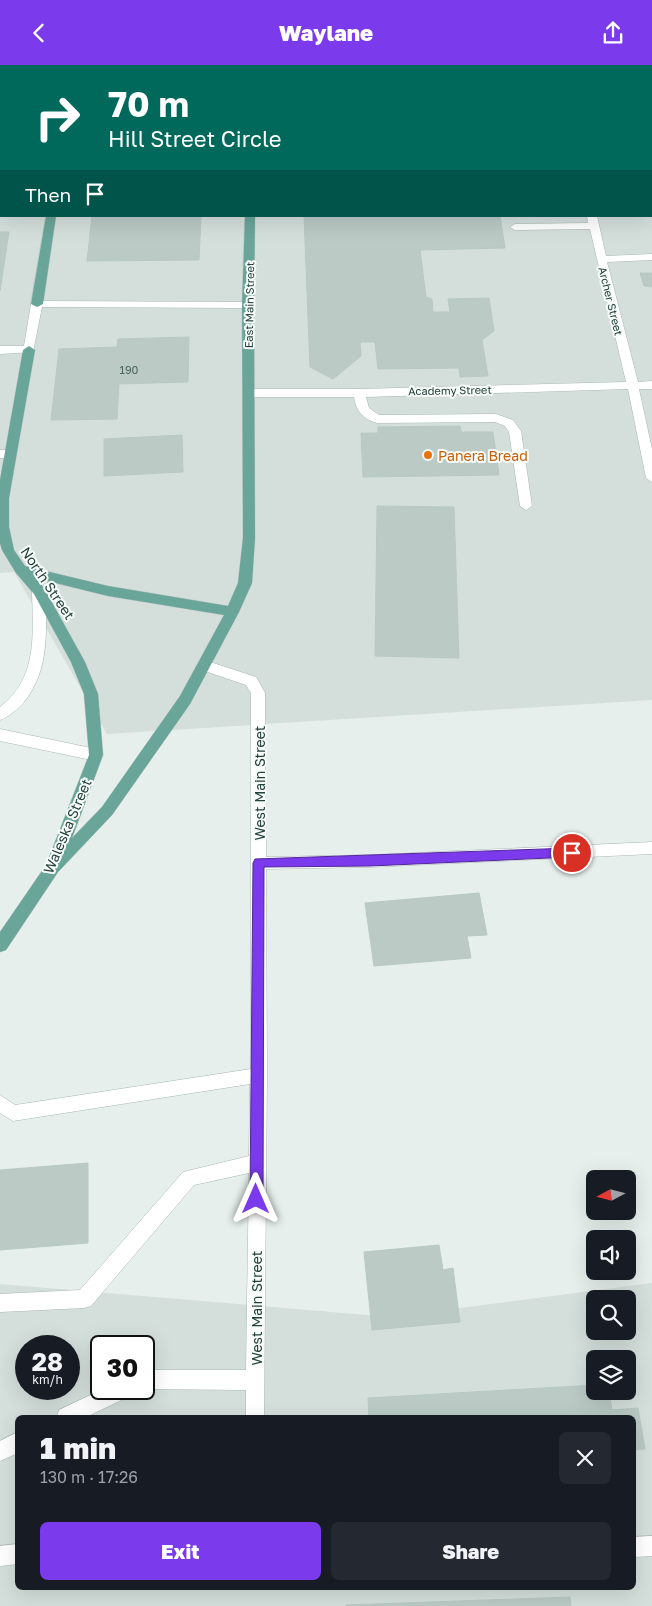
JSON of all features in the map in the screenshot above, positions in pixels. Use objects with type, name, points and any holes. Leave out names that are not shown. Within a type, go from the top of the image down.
[{"type":"main road","name":"North Street","points":[[37,304],[51,217]]},
{"type":"main road","name":"East Main Street","points":[[248,393],[250,217]]},
{"type":"main road","name":"North Street","points":[[29,349],[5,454],[3,498],[4,551],[39,591],[65,636],[91,694]]},
{"type":"main road","points":[[53,868],[107,811],[185,700],[232,612],[245,583],[248,547],[248,393]]},
{"type":"main road","points":[[20,570],[108,591],[232,612]]},
{"type":"main road","name":"Waleska Street","points":[[0,945],[53,868],[96,755],[91,694]]},
{"type":"street","points":[[516,227],[593,221]]},
{"type":"street","name":"Archer Street","points":[[593,221],[633,386],[652,478]]},
{"type":"street","points":[[601,259],[652,257]]},
{"type":"street","points":[[37,304],[248,305]]},
{"type":"street","name":"North Street","points":[[29,349],[37,304]]},
{"type":"street","points":[[0,350],[29,349]]},
{"type":"street","name":"Academy Street","points":[[248,393],[360,393],[652,385]]},
{"type":"street","points":[[360,393],[361,409],[366,415],[377,419],[496,417],[509,423],[515,431],[526,506]]},
{"type":"street","points":[[0,715],[12,708],[32,681],[38,654],[39,591]]},
{"type":"street","name":"West Main Street","points":[[204,665],[252,681],[258,693],[259,1075],[255,1415]]},
{"type":"street","points":[[0,735],[96,755]]},
{"type":"street","points":[[259,863],[370,861],[652,849]]},
{"type":"street","points":[[0,1103],[13,1113],[259,1075]]},
{"type":"street","points":[[0,1303],[84,1299],[189,1178],[257,1163]]},
{"type":"street","points":[[155,1381],[255,1380]]},
{"type":"street","points":[[70,1415],[101,1400]]},
{"type":"street","points":[[0,1451],[15,1444]]},
{"type":"street","points":[[636,1547],[652,1546]]},
{"type":"street","points":[[0,1556],[15,1554]]},
{"type":"shaded area","points":[[0,217],[652,217],[652,700],[107,734],[14,572],[0,573]]},
{"type":"shaded area","points":[[652,1283],[652,1606],[0,1606],[0,1284],[391,1317],[586,1292],[586,1340],[636,1340],[636,1290],[598,1290]]},
{"type":"building","points":[[92,217],[201,217],[199,260],[87,261]]},
{"type":"building","points":[[304,217],[500,217],[505,248],[420,250],[426,297],[432,299],[433,312],[450,312],[448,299],[489,298],[494,331],[482,340],[488,376],[460,377],[459,368],[378,369],[375,342],[360,342],[361,356],[333,379],[310,367]]},
{"type":"building","points":[[0,232],[9,232],[0,291]]},
{"type":"building","points":[[640,273],[652,273],[652,287],[644,286]]},
{"type":"building","points":[[189,337],[188,382],[119,384],[117,419],[51,420],[59,349],[117,347],[118,339]]},
{"type":"building","points":[[460,426],[461,432],[493,432],[499,475],[363,477],[361,433],[378,433],[378,427]]},
{"type":"building","points":[[182,435],[183,472],[104,476],[104,439]]},
{"type":"building","points":[[377,506],[454,507],[459,658],[375,656]]},
{"type":"building","points":[[479,893],[487,935],[467,936],[471,958],[374,966],[365,903]]},
{"type":"building","points":[[88,1163],[88,1243],[0,1250],[0,1170]]},
{"type":"building","points":[[439,1245],[443,1270],[453,1268],[460,1322],[372,1330],[364,1252]]},
{"type":"building","points":[[586,1386],[586,1400],[610,1400],[612,1410],[638,1408],[645,1449],[636,1450],[636,1415],[369,1415],[368,1398]]},
{"type":"building","points":[[570,1597],[571,1606],[346,1606],[346,1605]]},
{"type":"place","name":"Panera Bread","points":[[428,455]]},
{"type":"route","points":[[256,1199],[259,1075],[259,863],[370,861],[572,853]]}]
